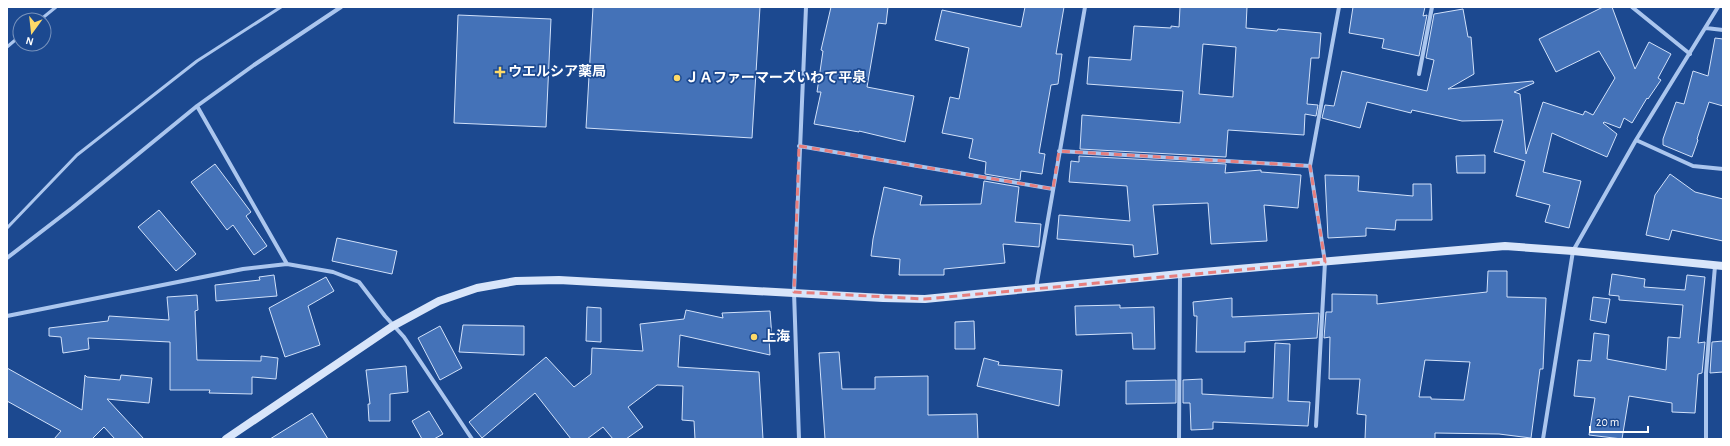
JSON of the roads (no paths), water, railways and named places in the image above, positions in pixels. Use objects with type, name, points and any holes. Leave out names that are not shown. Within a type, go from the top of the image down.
[{"type":"street","points":[[7,256],[72,208],[197,106],[254,65],[341,7]]},
{"type":"street","points":[[799,439],[794,292],[806,7]]},
{"type":"street","points":[[1036,288],[1085,7]]},
{"type":"street","points":[[1316,426],[1325,262],[1310,166],[1339,7]]},
{"type":"street","points":[[1419,74],[1432,7]]},
{"type":"street","points":[[1632,7],[1690,54]]},
{"type":"street","points":[[1544,439],[1573,250],[1636,140],[1718,7]]},
{"type":"street","points":[[1706,28],[1723,30]]},
{"type":"street","points":[[197,106],[287,264]]},
{"type":"street","points":[[1636,140],[1693,166],[1723,169]]},
{"type":"street","points":[[799,146],[1053,189]]},
{"type":"street","points":[[1060,151],[1310,166]]},
{"type":"street","points":[[226,439],[393,326],[439,301],[477,288],[516,281],[559,280],[925,299],[1180,274],[1505,246],[1573,250],[1719,266],[1706,373],[1706,439]]},
{"type":"street","points":[[7,316],[243,269],[287,264],[332,272],[359,282],[393,326],[404,337],[472,439]]},
{"type":"street","points":[[1178,439],[1180,274]]},
{"type":"lane","points":[[7,228],[77,156],[197,61],[281,7]]},
{"type":"place","name":"ウエルシア薬局","points":[[500,72]]},
{"type":"place","name":"ＪＡファーマーズいわて平泉","points":[[677,78]]},
{"type":"place","name":"上海","points":[[754,337]]}]
